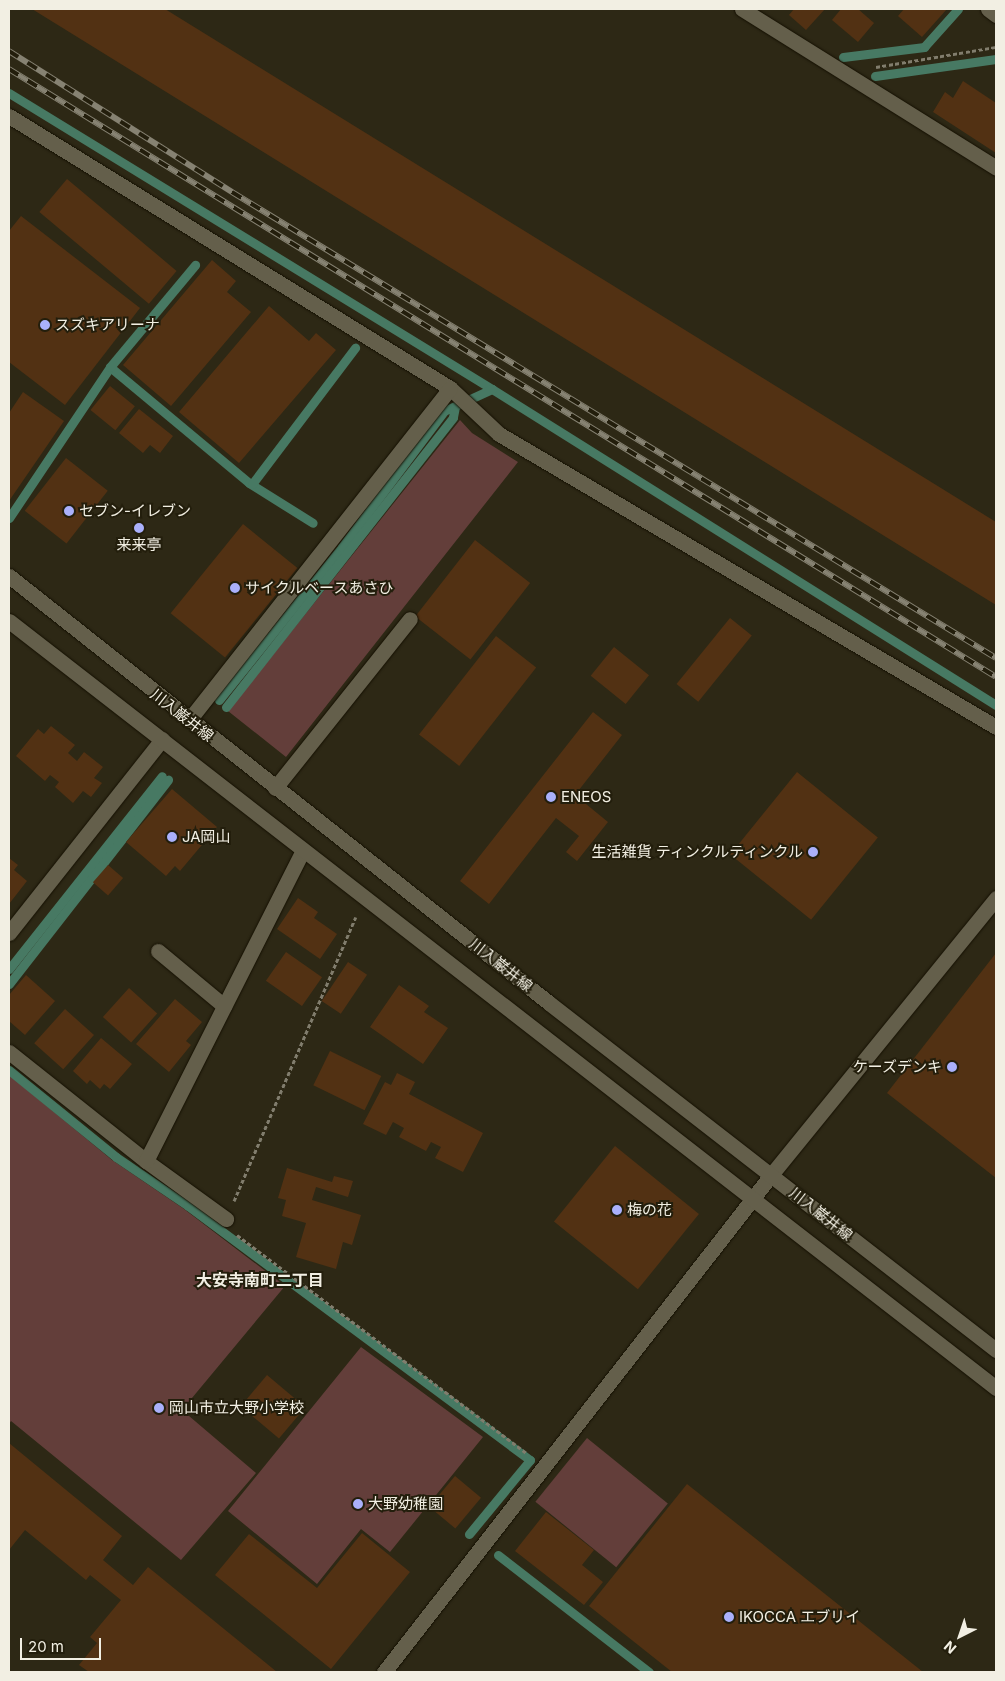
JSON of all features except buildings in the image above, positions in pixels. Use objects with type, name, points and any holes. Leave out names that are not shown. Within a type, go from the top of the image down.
[{"type":"street","points":[[742,9],[996,168]]},
{"type":"street","points":[[988,9],[996,15]]},
{"type":"street","points":[[9,116],[452,390],[499,434],[996,727]]},
{"type":"street","points":[[189,720],[452,390]]},
{"type":"street","name":"川入巌井線","points":[[9,576],[275,788],[996,1350]]},
{"type":"street","points":[[275,788],[410,618]]},
{"type":"street","name":"川入巌井線","points":[[9,621],[754,1198],[996,1388]]},
{"type":"street","points":[[9,934],[162,739]]},
{"type":"street","points":[[146,1161],[303,850]]},
{"type":"street","points":[[384,1672],[771,1175],[996,898]]},
{"type":"street","points":[[158,951],[224,1006]]},
{"type":"street","points":[[9,1052],[146,1161],[226,1219]]},
{"type":"path","points":[[844,72],[996,47]]},
{"type":"path","points":[[356,917],[226,1219],[227,1227],[544,1466]]},
{"type":"shaded area","points":[[460,420],[472,433],[518,462],[286,757],[228,711]]},
{"type":"shaded area","points":[[9,1075],[112,1160],[184,1209],[285,1286],[182,1410],[256,1473],[181,1560],[11,1421],[9,1424]]},
{"type":"shaded area","points":[[361,1347],[483,1437],[390,1552],[361,1529],[317,1584],[228,1511]]},
{"type":"shaded area","points":[[587,1438],[668,1503],[616,1567],[535,1502]]},
{"type":"waterway","points":[[843,57],[924,47],[958,9]]},
{"type":"waterway","points":[[875,76],[996,59]]},
{"type":"waterway","points":[[9,93],[492,389],[996,705]]},
{"type":"waterway","points":[[9,518],[110,367],[195,265]]},
{"type":"waterway","points":[[252,484],[355,348]]},
{"type":"waterway","points":[[110,367],[249,483],[313,523]]},
{"type":"waterway","points":[[219,700],[342,547],[444,411],[492,389]]},
{"type":"waterway","points":[[226,707],[453,417],[455,407]]},
{"type":"waterway","points":[[9,969],[162,776]]},
{"type":"waterway","points":[[9,984],[168,780]]},
{"type":"waterway","points":[[9,1070],[116,1157],[188,1206],[530,1460],[469,1534]]},
{"type":"waterway","points":[[498,1555],[649,1672]]},
{"type":"railway","points":[[9,51],[232,192],[996,658]]},
{"type":"railway","points":[[9,69],[996,677]]},
{"type":"place","name":"スズキアリーナ","points":[[45,325]]},
{"type":"place","name":"セブン-イレブン","points":[[69,511]]},
{"type":"place","name":"来来亭","points":[[139,528]]},
{"type":"place","name":"サイクルベースあさひ","points":[[235,588]]},
{"type":"place","name":"ENEOS","points":[[551,797]]},
{"type":"place","name":"JA岡山","points":[[172,837]]},
{"type":"place","name":"生活雑貨 ティンクルティンクル","points":[[813,852]]},
{"type":"place","name":"ケーズデンキ","points":[[952,1067]]},
{"type":"place","name":"梅の花","points":[[617,1210]]},
{"type":"place","name":"岡山市立大野小学校","points":[[159,1408]]},
{"type":"place","name":"大野幼稚園","points":[[358,1504]]},
{"type":"place","name":"IKOCCA エブリイ","points":[[729,1617]]},
{"type":"district","name":"大安寺南町二丁目","points":[[260,1280]]}]
